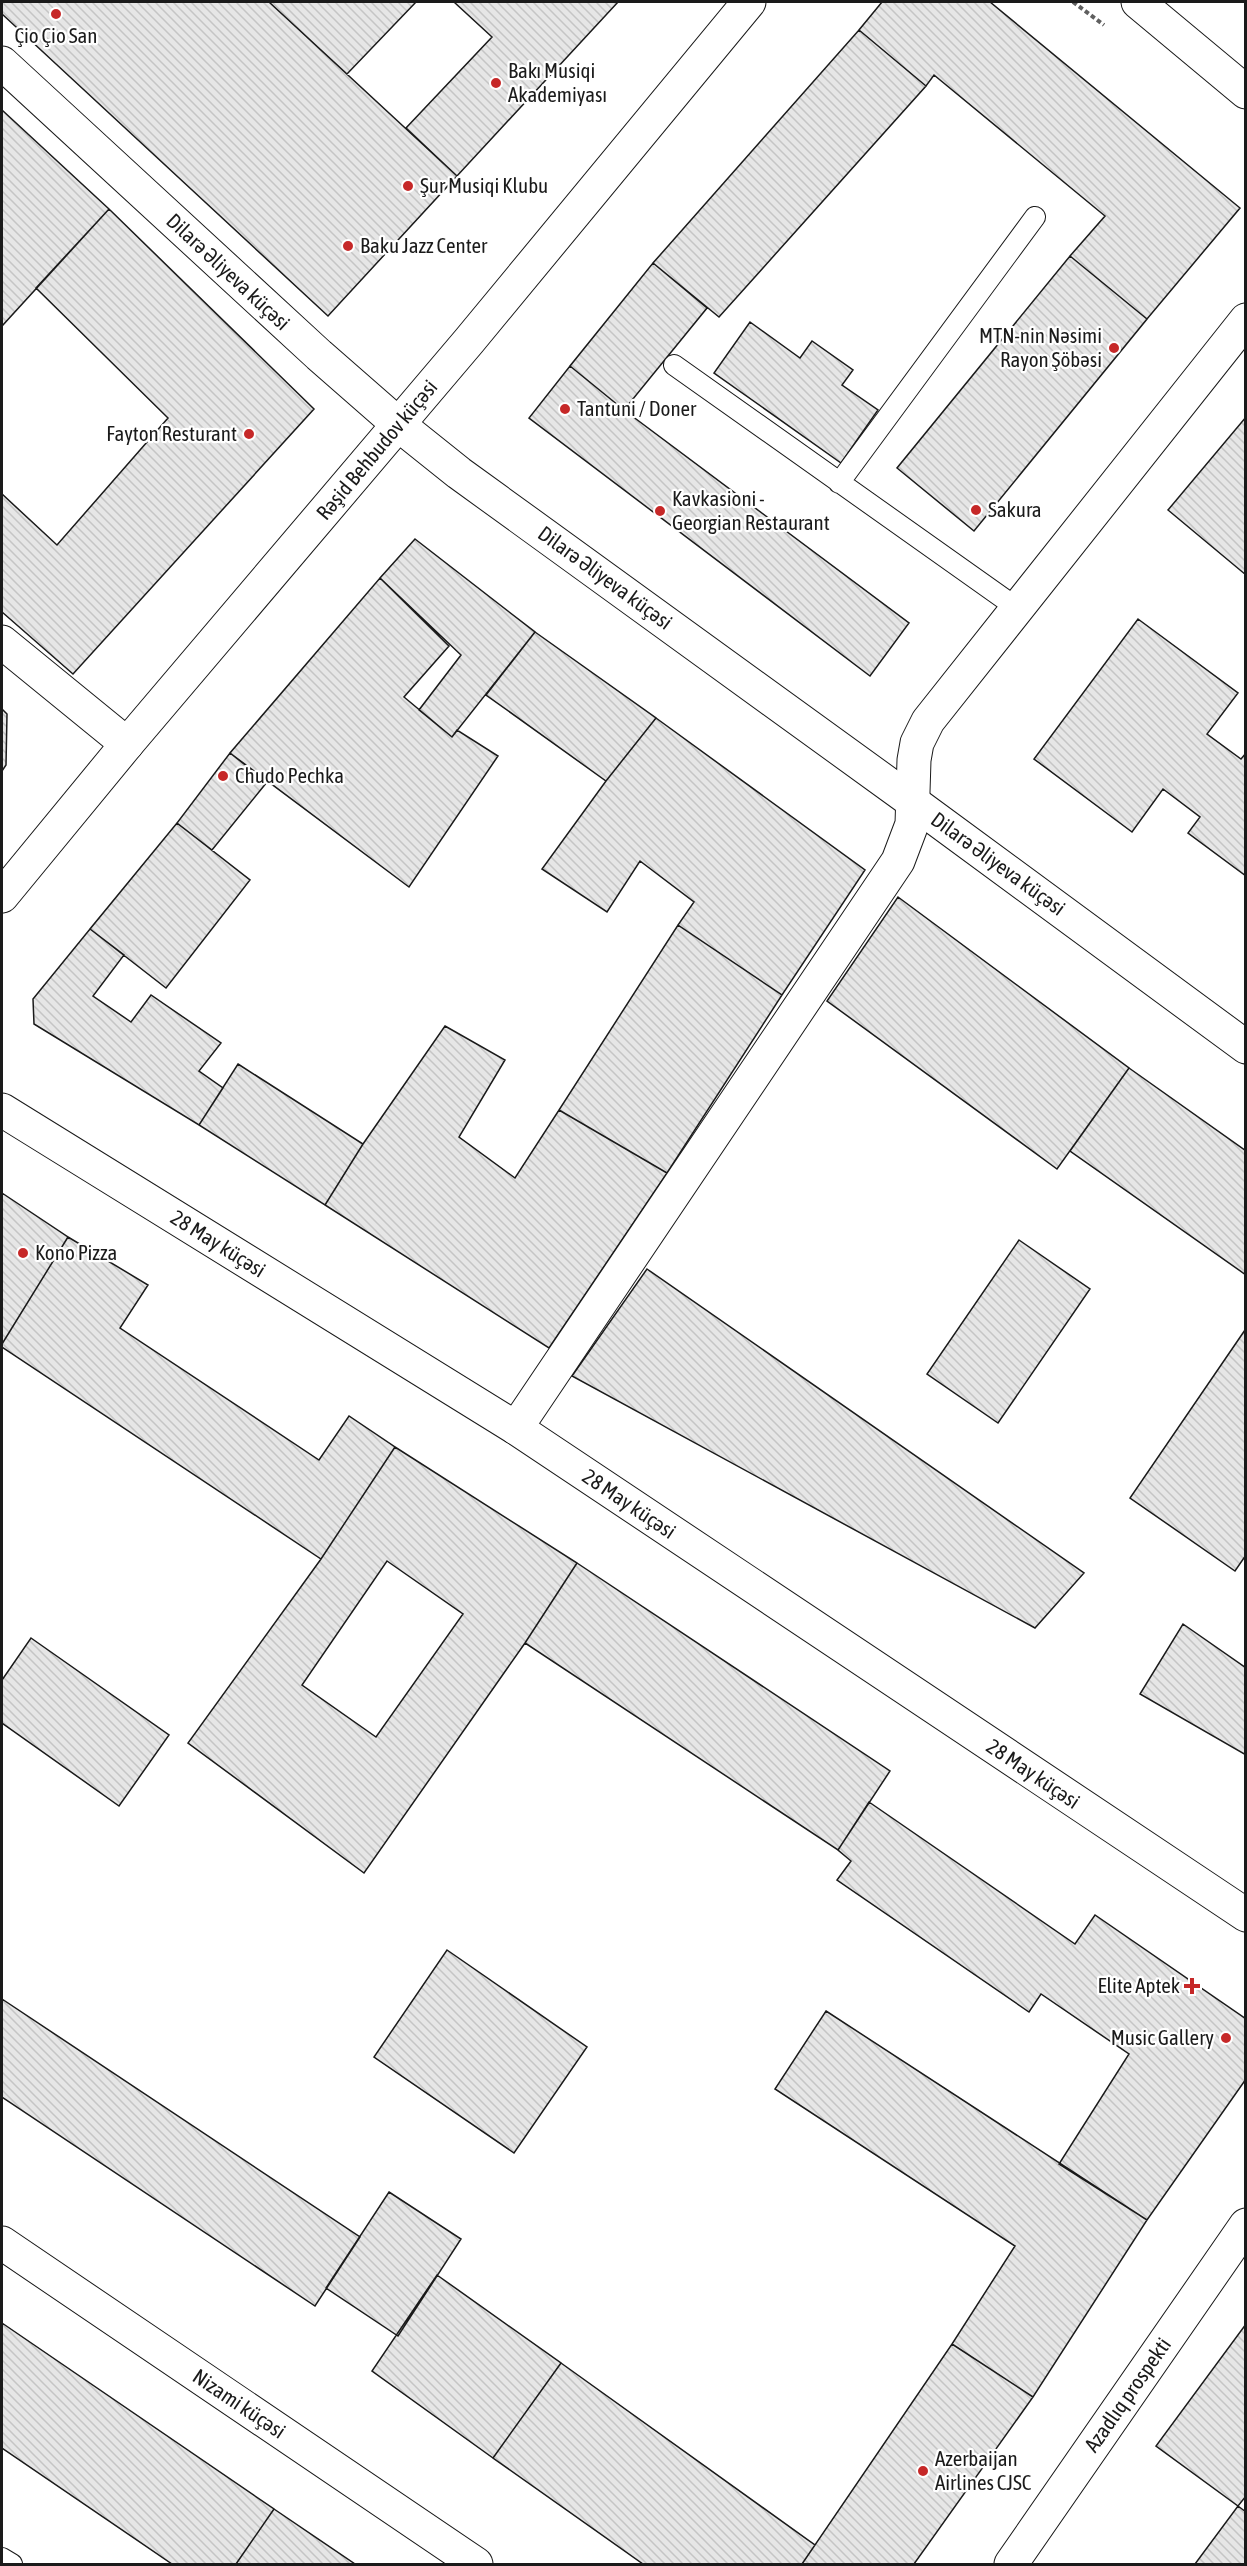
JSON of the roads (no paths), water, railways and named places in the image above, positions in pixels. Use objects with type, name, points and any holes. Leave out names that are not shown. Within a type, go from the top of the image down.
[{"type":"main road","name":"Rəşid Behbudov küçəsi","points":[[2,896],[127,744],[399,425],[750,2]]},
{"type":"main road","points":[[1138,2],[1245,92]]},
{"type":"main road","name":"Dilarə Əliyeva küçəsi","points":[[2,63],[319,355],[399,425],[459,473],[913,802],[1245,1047]]},
{"type":"main road","points":[[516,1428],[898,861],[912,824],[915,752],[928,720],[1245,320]]},
{"type":"main road","points":[[2,642],[127,744]]},
{"type":"main road","name":"28 May küçəsi","points":[[2,1110],[516,1428],[1245,1915]]},
{"type":"main road","name":"Azadlıq prospekti","points":[[1011,2565],[1245,2225]]},
{"type":"main road","name":"Nizami küçəsi","points":[[2,2243],[476,2565]]},
{"type":"lane","points":[[839,483],[1035,217]]},
{"type":"lane","points":[[674,365],[1017,608]]},
{"type":"lane","points":[[2,2558],[12,2565]]},
{"type":"place","name":"Çio Çio San","points":[[56,14]]},
{"type":"place","name":"Bakı Musiqi Akademiyası","points":[[496,83]]},
{"type":"place","name":"Şur Musiqi Klubu","points":[[408,186]]},
{"type":"place","name":"Baku Jazz Center","points":[[348,246]]},
{"type":"place","name":"MTN-nin Nəsimi Rayon Şöbəsi","points":[[1114,348]]},
{"type":"place","name":"Tantuni / Doner","points":[[565,409]]},
{"type":"place","name":"Fayton Resturant","points":[[249,434]]},
{"type":"place","name":"Sakura","points":[[976,510]]},
{"type":"place","name":"Kavkasioni - Georgian Restaurant","points":[[660,511]]},
{"type":"place","name":"Chudo Pechka","points":[[223,776]]},
{"type":"place","name":"Kono Pizza","points":[[23,1253]]},
{"type":"place","name":"Elite Aptek","points":[[1192,1986]]},
{"type":"place","name":"Music Gallery","points":[[1226,2038]]},
{"type":"place","name":"Azerbaijan Airlines CJSC","points":[[923,2471]]}]
